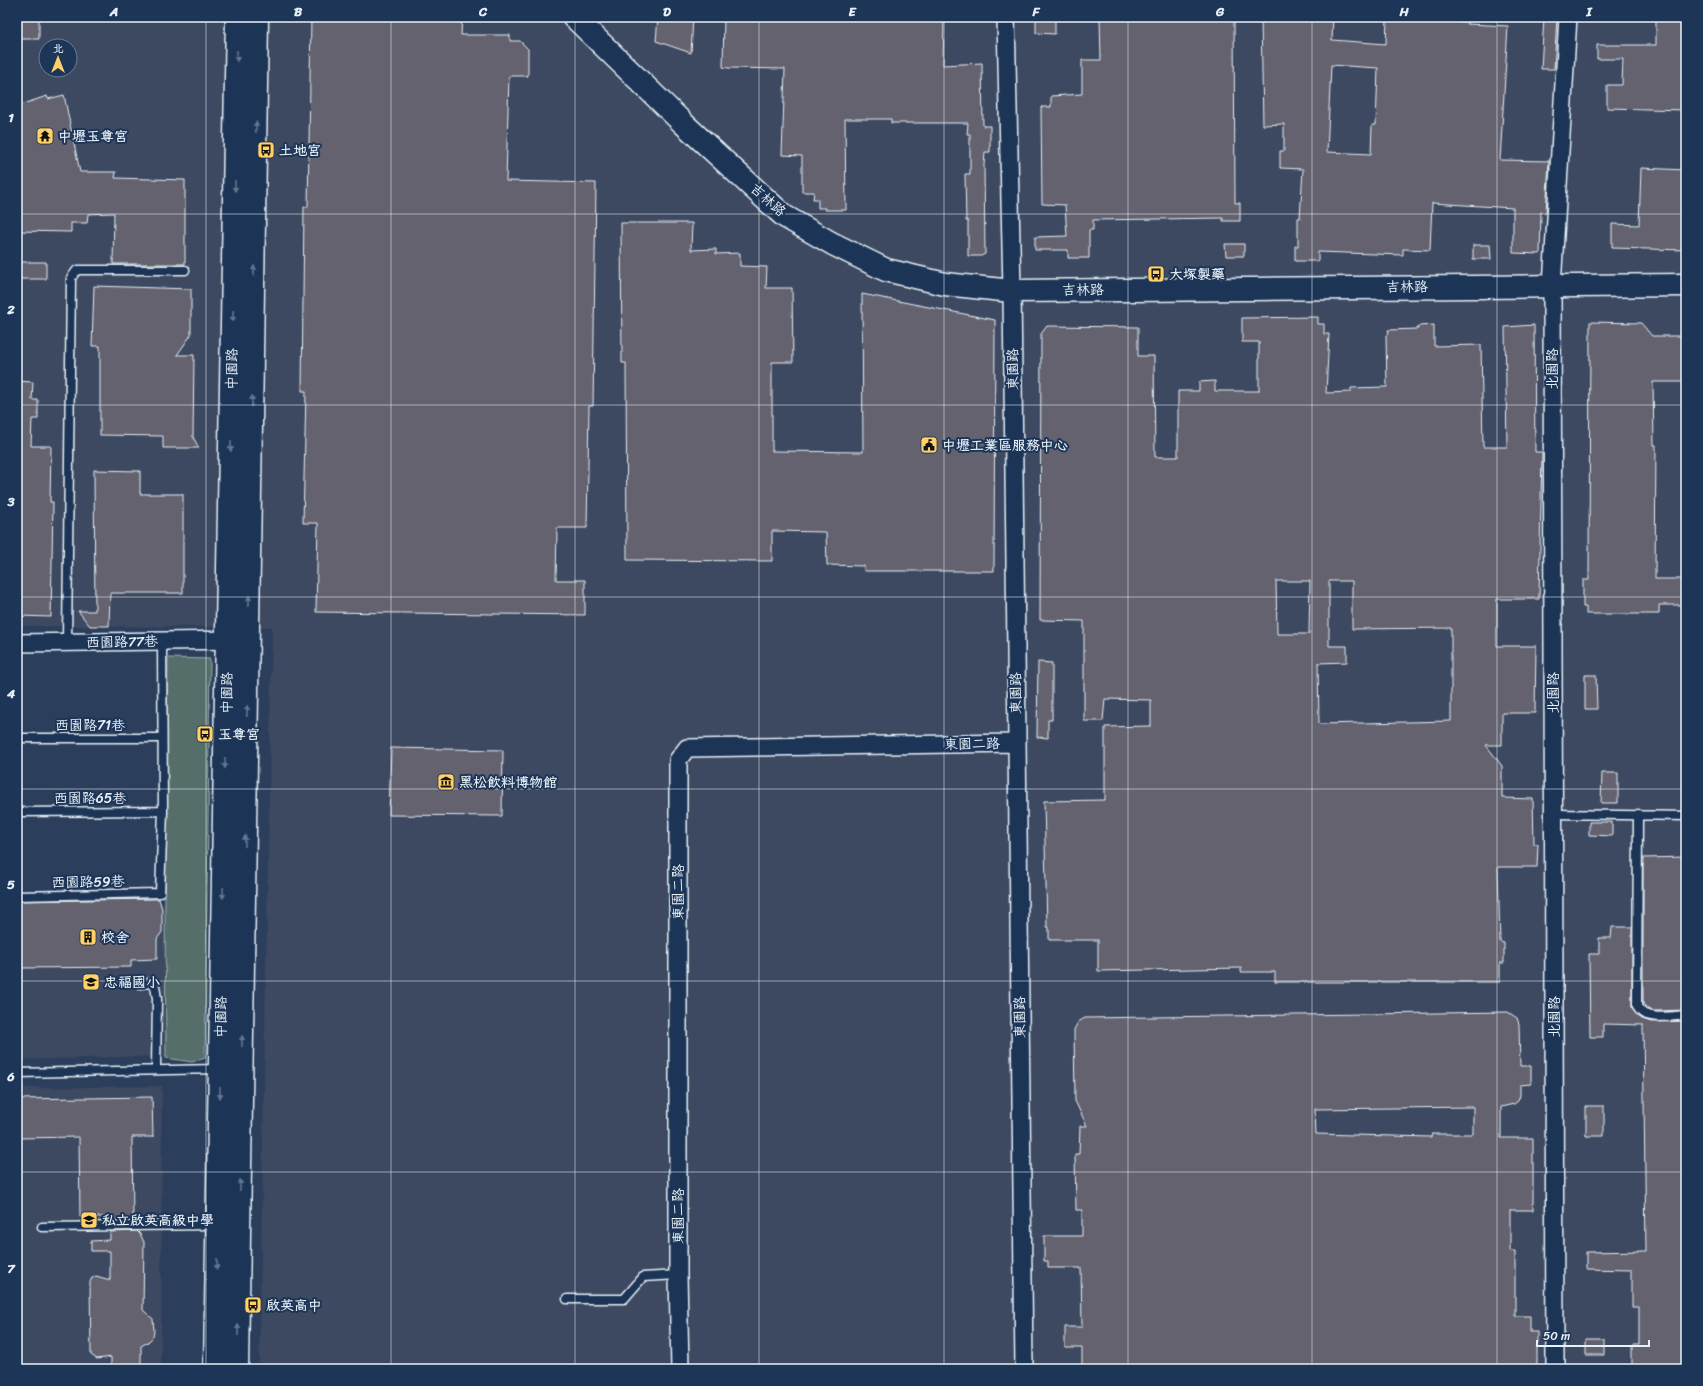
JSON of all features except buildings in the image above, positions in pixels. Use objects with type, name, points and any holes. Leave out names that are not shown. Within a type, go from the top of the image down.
[{"type":"main road","name":"中園路","points":[[237,17],[238,640]]},
{"type":"main road","name":"中園路","points":[[215,1369],[228,1225],[238,640],[258,17]]},
{"type":"main road","name":"吉林路","points":[[574,17],[684,124],[784,216],[833,244],[886,270],[945,284],[1012,291],[1686,285]]},
{"type":"main road","name":"中園路","points":[[228,1225],[237,1369]]},
{"type":"street","name":"東園路","points":[[1006,17],[1012,291],[1024,1369]]},
{"type":"street","name":"北園路","points":[[1555,1369],[1552,286],[1568,17]]},
{"type":"street","name":"西園路77巷","points":[[17,643],[238,640]]},
{"type":"street","name":"東園二路","points":[[680,1369],[678,1275],[678,760],[686,748],[1017,743]]},
{"type":"lane","points":[[67,642],[71,278],[77,270],[185,270]]},
{"type":"lane","points":[[162,641],[163,811]]},
{"type":"lane","name":"西園路71巷","points":[[17,738],[162,738]]},
{"type":"lane","name":"西園路65巷","points":[[17,812],[163,811]]},
{"type":"lane","name":"西園路59巷","points":[[17,896],[160,893],[163,811]]},
{"type":"lane","points":[[1554,814],[1638,814],[1686,816]]},
{"type":"lane","points":[[1638,814],[1637,1006],[1641,1013],[1650,1016],[1686,1016]]},
{"type":"lane","points":[[140,984],[150,983],[155,986],[157,999],[156,1070]]},
{"type":"lane","points":[[17,1073],[231,1069]]},
{"type":"lane","points":[[42,1227],[228,1225]]},
{"type":"lane","points":[[567,1299],[624,1299],[643,1277],[678,1275]]},
{"type":"shaded area","points":[[17,17],[1686,17],[1686,1369],[259,1369],[272,627],[17,626]]},
{"type":"shaded area","name":"忠福國小","points":[[165,903],[166,1058],[157,1056],[17,1060],[17,909],[151,906]]},
{"type":"shaded area","name":"私立啟英高級中學","points":[[162,1086],[161,1369],[17,1369],[17,1088]]},
{"type":"green space","points":[[168,658],[210,659],[205,1058],[192,1062],[166,1058],[165,903]]},
{"type":"place","name":"中壢玉尊宮","points":[[45,136]]},
{"type":"place","name":"土地宮","points":[[266,150]]},
{"type":"place","name":"大塚製藥","points":[[1156,274]]},
{"type":"place","name":"中壢工業區服務中心","points":[[929,445]]},
{"type":"place","name":"玉尊宮","points":[[205,734]]},
{"type":"place","name":"黑松飲料博物館","points":[[446,782]]},
{"type":"place","name":"校舍","points":[[88,937]]},
{"type":"place","name":"忠福國小","points":[[91,982]]},
{"type":"place","name":"私立啟英高級中學","points":[[89,1220]]},
{"type":"place","name":"啟英高中","points":[[253,1305]]}]
